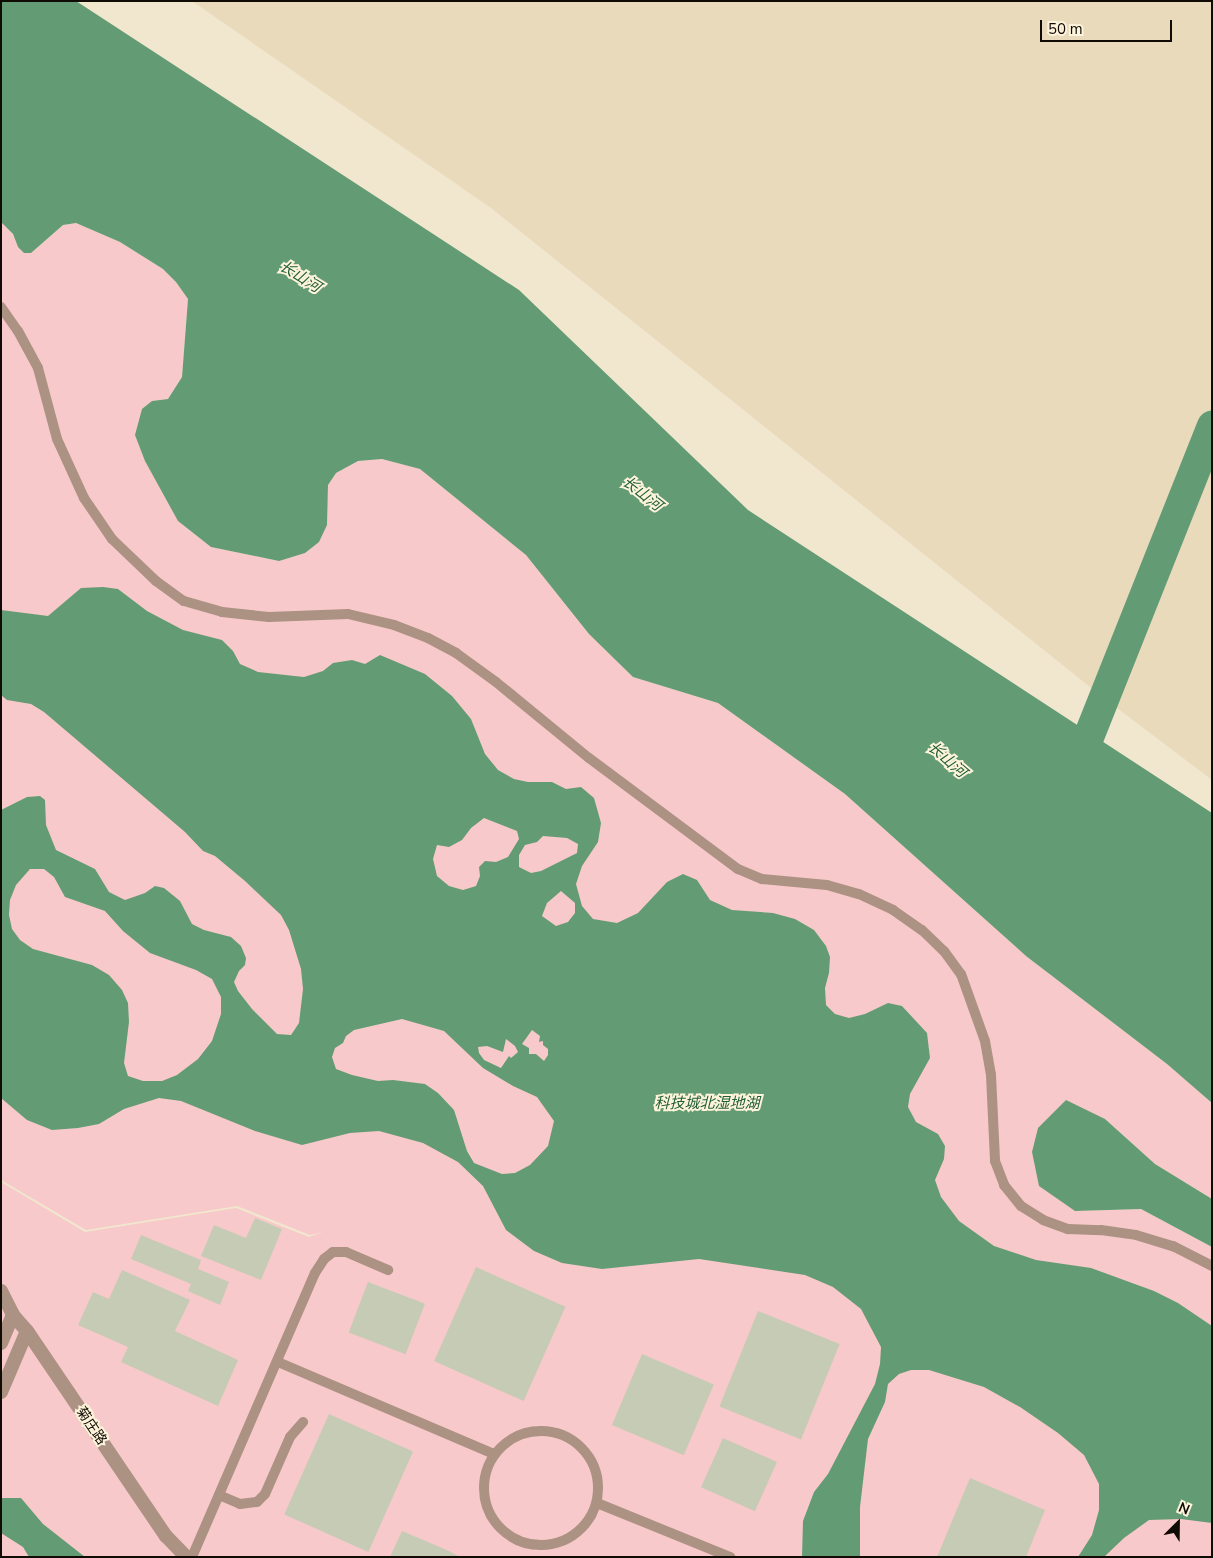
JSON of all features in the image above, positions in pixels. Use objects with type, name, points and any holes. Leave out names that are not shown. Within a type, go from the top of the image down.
[{"type":"street","name":"菊庄路","points":[[1,1291],[13,1316],[27,1331],[166,1536],[186,1557]]},
{"type":"street","points":[[1,1343],[13,1316]]},
{"type":"street","points":[[1,1392],[27,1331]]},
{"type":"lane","points":[[2,310],[18,331],[38,368],[57,439],[84,498],[112,539],[156,581],[184,601],[222,612],[269,616],[348,614],[394,625],[428,638],[456,653],[496,682],[589,758],[738,869],[762,879],[828,885],[859,894],[893,910],[922,930],[944,951],[961,974],[985,1041],[991,1075],[995,1161],[1004,1185],[1021,1206],[1043,1220],[1068,1229],[1101,1230],[1136,1235],[1172,1246],[1212,1266]]},
{"type":"lane","points":[[192,1557],[315,1273],[324,1259],[333,1252],[346,1252],[388,1270]]},
{"type":"lane","points":[[278,1362],[494,1454]]},
{"type":"lane","points":[[219,1495],[240,1504],[257,1502],[265,1494],[290,1438],[303,1422]]},
{"type":"lane","points":[[545,1431],[564,1436],[579,1446],[591,1460],[597,1477],[596,1502],[582,1528],[567,1538],[549,1544],[531,1544],[514,1538],[498,1526],[488,1510],[483,1491],[486,1471],[494,1454],[508,1440],[526,1432],[545,1431]]},
{"type":"lane","points":[[596,1502],[730,1557]]},
{"type":"shaded area","points":[[192,1],[1212,1],[1212,780],[1100,695],[491,208]]},
{"type":"shaded area","points":[[1,222],[13,235],[18,247],[24,253],[31,253],[63,225],[76,223],[120,242],[163,269],[176,282],[188,299],[182,377],[168,399],[152,401],[178,521],[211,547],[279,561],[326,525],[328,484],[336,473],[358,461],[382,459],[420,469],[526,555],[589,634],[633,677],[718,703],[845,794],[1026,956],[1167,1064],[1212,1103],[1212,1199],[1155,1164],[1105,1119],[1075,1211],[1141,1209],[1212,1247],[1212,1557],[1,1557],[1,1182],[85,1232],[236,1208],[309,1237],[323,1232],[310,1235],[237,1206],[86,1230],[1,1180]]},
{"type":"water","name":"长山河","points":[[1,1],[76,1],[519,290],[748,510],[1212,813],[1212,1103],[1167,1064],[1026,956],[845,794],[718,703],[633,677],[589,634],[526,555],[420,469],[382,459],[358,461],[336,473],[328,485],[327,525],[319,542],[305,553],[279,561],[211,547],[178,521],[145,461],[135,435],[142,409],[152,401],[168,399],[182,377],[188,299],[176,282],[163,269],[120,242],[76,223],[63,225],[31,253],[24,253],[18,247],[13,234],[1,222]]},
{"type":"water","name":"科技城北湿地湖","points":[[103,587],[118,589],[147,611],[183,630],[222,640],[233,651],[240,664],[258,672],[304,677],[323,671],[333,663],[352,660],[365,664],[380,655],[425,674],[452,696],[471,719],[485,754],[498,770],[514,779],[528,782],[552,782],[566,789],[581,787],[594,798],[601,823],[598,842],[582,866],[576,884],[582,906],[593,919],[617,923],[638,913],[667,882],[683,874],[697,880],[710,900],[732,910],[773,913],[795,919],[814,930],[826,946],[830,957],[829,973],[825,988],[826,1005],[835,1014],[849,1018],[865,1014],[888,1003],[902,1006],[927,1033],[930,1058],[910,1094],[908,1107],[916,1122],[938,1134],[945,1146],[944,1159],[935,1180],[941,1197],[959,1221],[994,1246],[1036,1260],[1091,1268],[1154,1291],[1178,1303],[1212,1326],[1212,1523],[1181,1519],[1149,1520],[1124,1538],[1104,1557],[1078,1557],[1092,1535],[1099,1510],[1099,1484],[1084,1455],[1058,1433],[1020,1407],[984,1387],[929,1370],[911,1370],[899,1374],[888,1384],[885,1402],[868,1439],[860,1507],[860,1557],[802,1557],[803,1521],[814,1492],[828,1474],[875,1384],[880,1364],[881,1347],[861,1309],[833,1287],[805,1275],[699,1259],[602,1269],[562,1263],[534,1251],[506,1230],[483,1186],[458,1162],[423,1143],[379,1131],[350,1133],[302,1145],[255,1131],[181,1101],[159,1098],[124,1109],[99,1124],[78,1128],[52,1130],[27,1120],[1,1098],[1,810],[27,797],[40,796],[45,800],[46,825],[56,850],[95,869],[109,892],[125,900],[145,893],[155,886],[164,888],[180,901],[192,924],[204,930],[231,937],[241,946],[246,958],[245,965],[239,971],[234,982],[238,991],[252,1009],[277,1034],[291,1035],[299,1023],[303,989],[301,969],[289,930],[281,915],[245,881],[215,856],[203,851],[185,832],[44,712],[31,704],[7,700],[1,695],[1,610],[48,616],[81,588]],"holes":[[[484,818],[517,831],[519,839],[508,857],[496,862],[485,861],[479,867],[480,876],[476,886],[463,890],[449,886],[437,876],[433,859],[437,845],[449,847],[462,840],[471,828]],[[543,836],[567,838],[578,844],[577,853],[541,871],[531,873],[519,867],[519,855],[525,845],[537,842]],[[30,869],[44,869],[54,877],[65,897],[105,911],[123,931],[150,953],[196,970],[212,979],[221,997],[221,1014],[212,1041],[198,1059],[177,1075],[162,1081],[143,1081],[128,1076],[124,1063],[129,1022],[128,1003],[122,990],[109,975],[92,965],[33,949],[20,940],[12,929],[9,915],[10,900],[16,885]],[[561,891],[575,903],[575,913],[568,922],[556,926],[542,916],[547,903]],[[402,1019],[444,1031],[483,1068],[513,1086],[537,1097],[554,1121],[548,1146],[530,1165],[515,1173],[502,1174],[474,1163],[467,1151],[454,1110],[438,1093],[425,1084],[393,1080],[378,1081],[336,1069],[332,1057],[335,1048],[343,1043],[346,1036],[354,1030]],[[532,1030],[540,1036],[539,1042],[543,1041],[543,1045],[548,1049],[548,1055],[544,1061],[536,1054],[529,1054],[529,1048],[522,1044]],[[506,1039],[515,1046],[518,1052],[511,1058],[509,1056],[501,1068],[484,1060],[479,1053],[478,1047],[487,1046],[503,1052]]]},
{"type":"water","points":[[1066,1100],[1105,1119],[1155,1164],[1212,1199],[1212,1247],[1141,1209],[1075,1211],[1039,1186],[1032,1152],[1038,1128]]},
{"type":"water","points":[[1,1498],[21,1498],[43,1524],[85,1557],[29,1557],[23,1547],[1,1533]]},
{"type":"building","points":[[255,1218],[282,1229],[261,1280],[201,1256],[214,1225],[246,1238]]},
{"type":"building","points":[[141,1235],[201,1260],[198,1269],[229,1282],[220,1305],[188,1291],[191,1284],[131,1259]]},
{"type":"building","points":[[476,1267],[566,1307],[524,1401],[434,1361]]},
{"type":"building","points":[[122,1270],[190,1300],[175,1331],[238,1360],[218,1406],[121,1362],[128,1347],[78,1325],[93,1292],[109,1299]]},
{"type":"building","points":[[368,1282],[425,1304],[406,1354],[349,1332]]},
{"type":"building","points":[[758,1311],[840,1344],[801,1439],[719,1406]]},
{"type":"building","points":[[642,1354],[714,1384],[684,1455],[612,1425]]},
{"type":"building","points":[[329,1414],[413,1451],[368,1552],[284,1514]]},
{"type":"building","points":[[723,1438],[777,1462],[755,1511],[701,1487]]},
{"type":"building","points":[[970,1478],[1045,1510],[1026,1557],[937,1557]]},
{"type":"building","points":[[402,1531],[449,1551],[460,1557],[390,1557]]},
{"type":"waterway","points":[[1074,772],[1212,425]]}]
